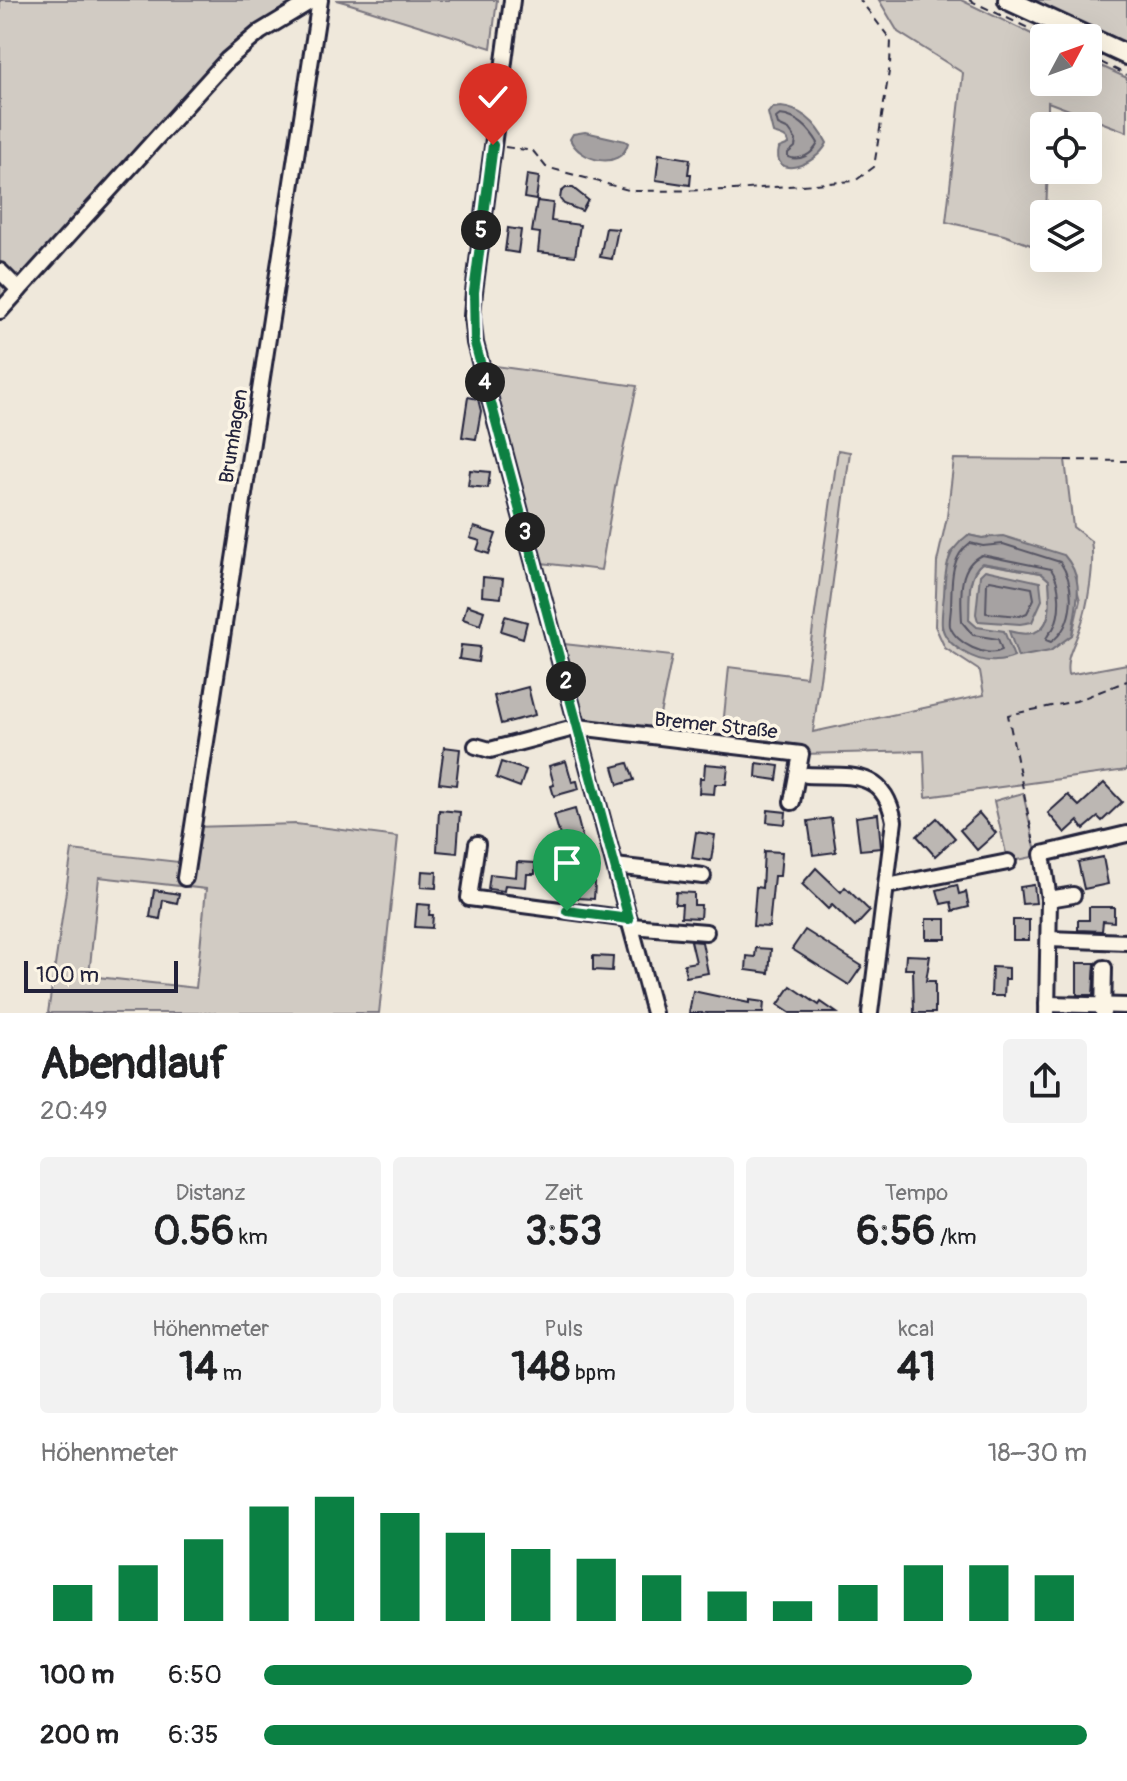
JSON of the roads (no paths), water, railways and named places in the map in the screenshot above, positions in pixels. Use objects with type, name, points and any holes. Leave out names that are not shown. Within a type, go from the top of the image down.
[{"type":"main road","points":[[1008,0],[1127,55]]},
{"type":"street","points":[[0,311],[227,60],[260,32],[313,0]]},
{"type":"street","name":"Brumhagen","points":[[185,878],[320,0]]},
{"type":"street","points":[[512,0],[474,292],[475,343],[654,1013]]},
{"type":"street","points":[[0,271],[19,290]]},
{"type":"street","name":"Bremer Straße","points":[[476,746],[490,750],[578,727],[801,754],[792,802]]},
{"type":"street","points":[[807,775],[868,779],[877,785],[886,798],[894,821],[870,1013]]},
{"type":"street","points":[[1127,834],[1042,854],[1049,899],[1047,1008],[1127,1006]]},
{"type":"street","points":[[477,844],[469,898],[706,932]]},
{"type":"street","points":[[887,886],[1008,862]]},
{"type":"street","points":[[615,866],[703,876]]},
{"type":"street","points":[[1049,899],[1073,895]]},
{"type":"street","points":[[1049,939],[1127,942]]},
{"type":"street","points":[[1103,1009],[1104,968]]},
{"type":"water","points":[[772,108],[796,111],[808,119],[827,143],[805,163],[788,167],[778,158],[779,148],[789,144],[785,138],[773,133],[768,113]]},
{"type":"water","points":[[585,132],[628,143],[617,158],[590,158],[570,139],[573,134]]},
{"type":"water","points":[[968,535],[982,538],[1003,536],[1064,555],[1075,574],[1078,594],[1072,635],[1050,651],[1018,657],[1009,631],[1023,634],[1041,629],[1049,614],[1049,580],[1041,573],[982,563],[971,581],[969,620],[977,627],[1004,631],[1014,657],[988,661],[971,656],[955,646],[942,626],[945,577],[951,554]]},
{"type":"water","points":[[985,570],[1040,582],[1042,600],[1032,622],[978,621],[980,575]]}]
